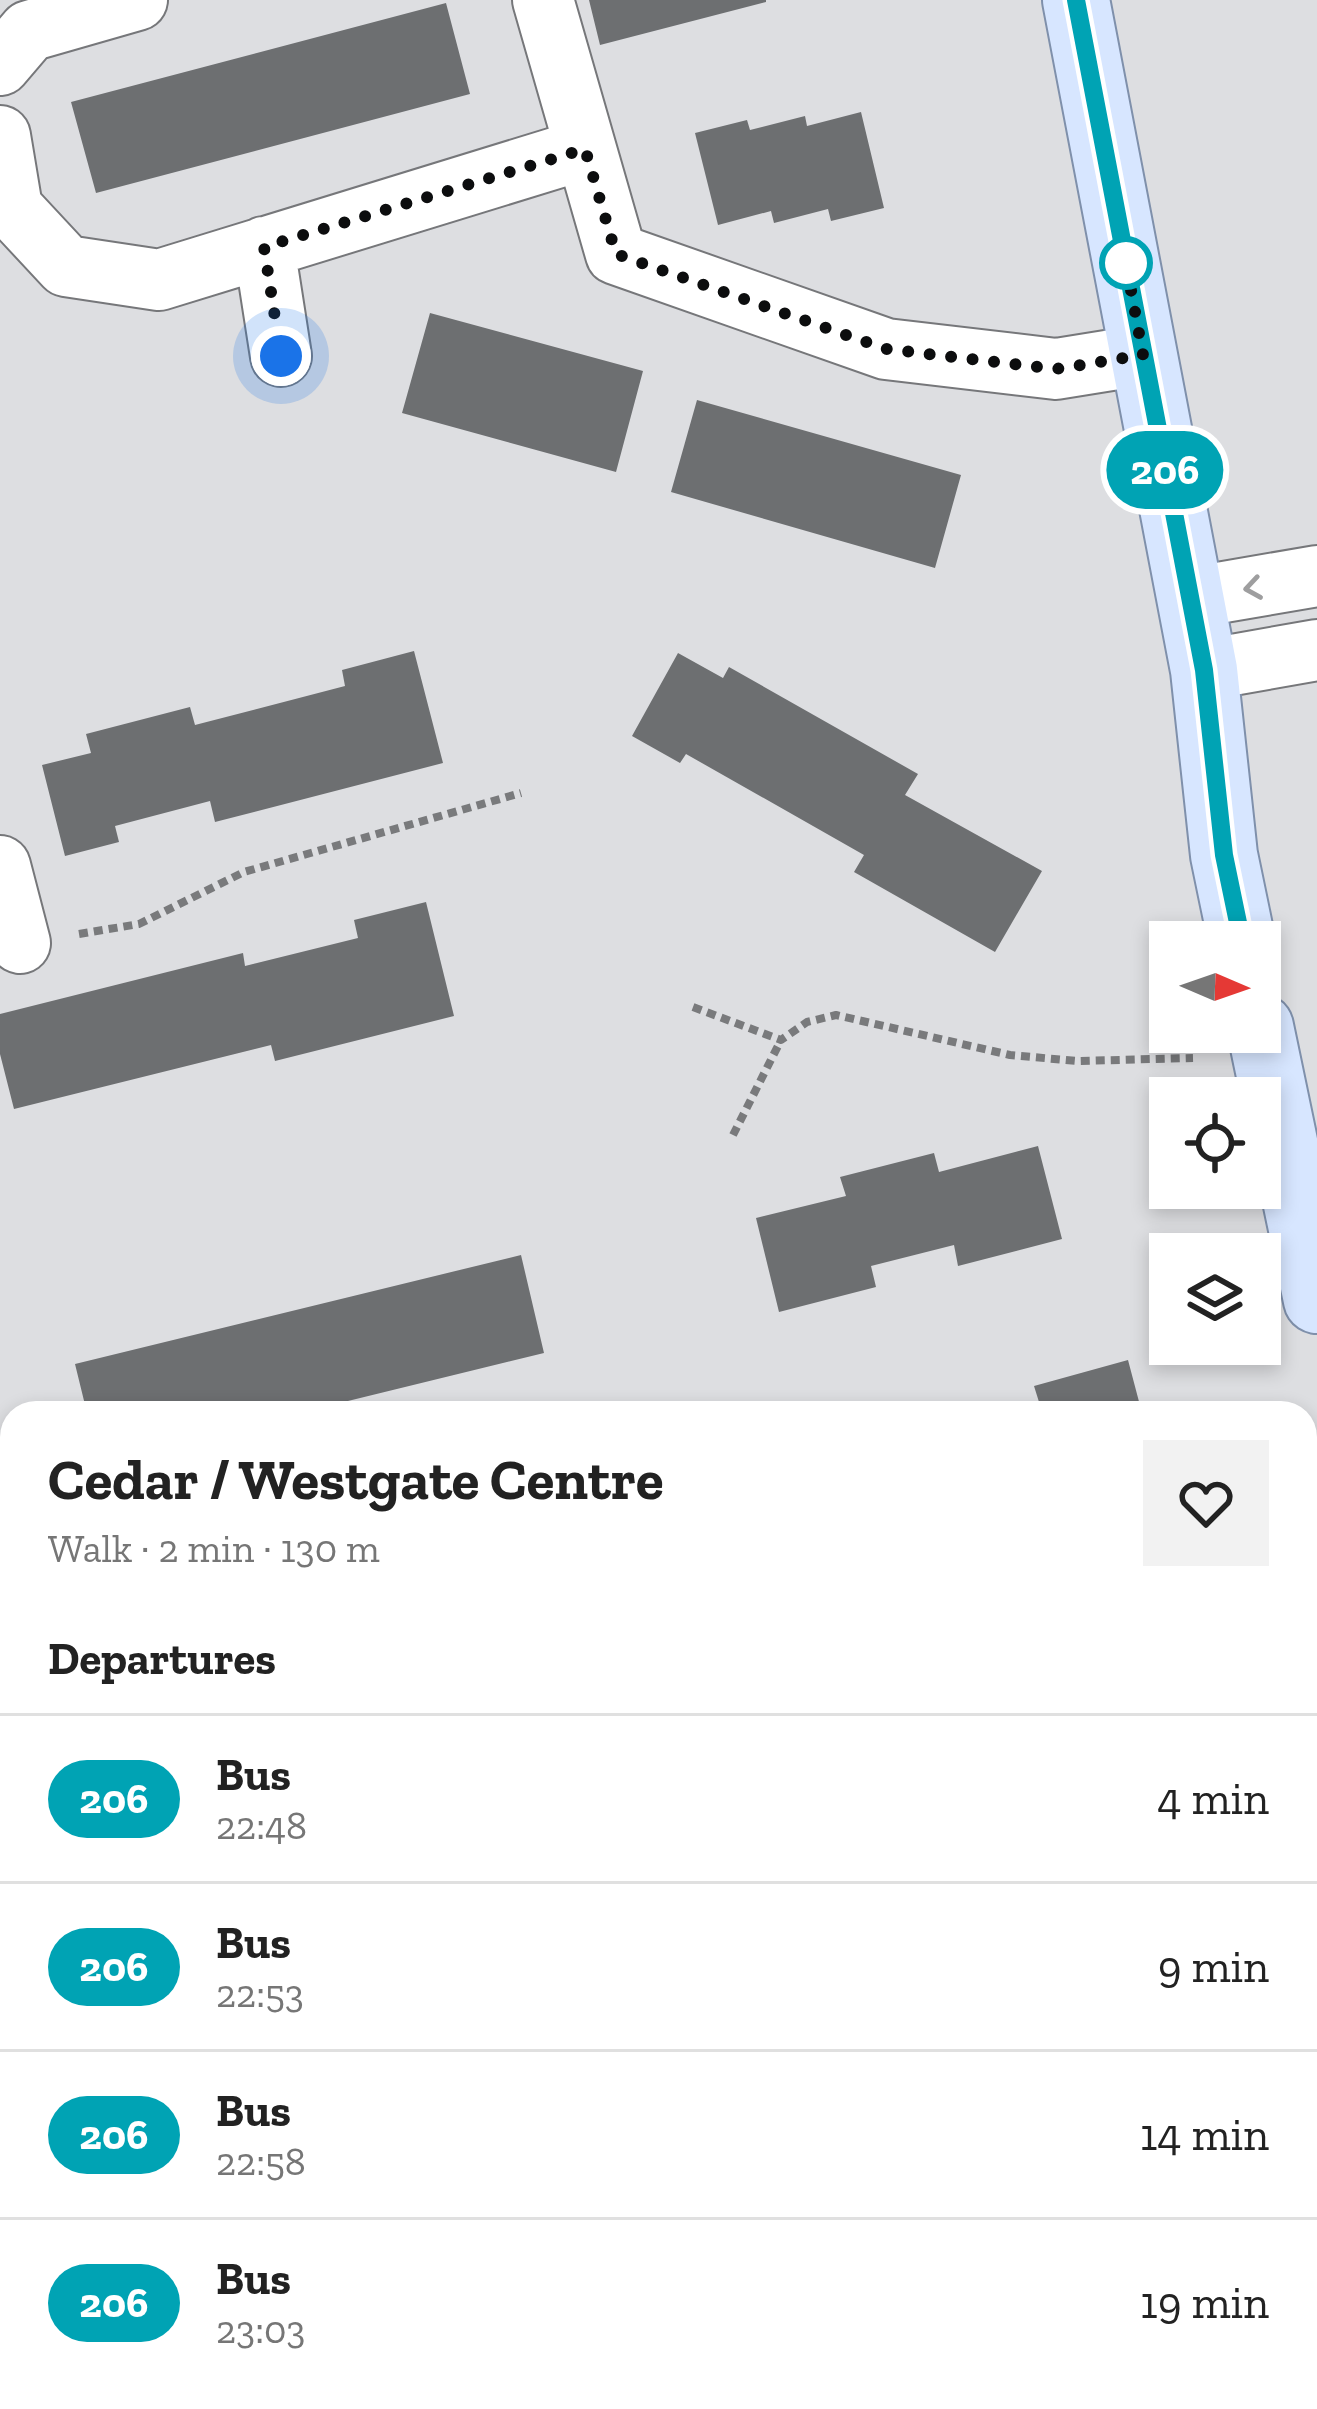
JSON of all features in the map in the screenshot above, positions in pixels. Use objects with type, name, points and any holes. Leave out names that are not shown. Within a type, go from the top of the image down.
[{"type":"main road","points":[[1076,0],[1204,670],[1224,855],[1238,921]]},
{"type":"main road","points":[[1265,1053],[1317,1300]]},
{"type":"street","points":[[0,64],[29,31],[137,0]]},
{"type":"street","points":[[543,0],[616,254],[886,349],[1056,369],[1143,355]]},
{"type":"street","points":[[0,136],[12,208],[66,266],[159,280],[585,149]]},
{"type":"street","points":[[264,247],[281,356]]},
{"type":"street","points":[[1190,598],[1317,576]]},
{"type":"street","points":[[1204,670],[1317,650]]},
{"type":"street","points":[[0,866],[20,943]]},
{"type":"path","points":[[20,943],[139,924],[244,872],[521,794]]},
{"type":"path","points":[[694,1007],[781,1040]]},
{"type":"path","points":[[733,1135],[781,1040],[807,1022],[836,1015],[1010,1055],[1077,1060],[1193,1058]]},
{"type":"building","points":[[589,0],[766,0],[766,2],[600,45]]},
{"type":"building","points":[[446,3],[470,94],[96,193],[71,102]]},
{"type":"building","points":[[861,112],[884,208],[831,221],[828,209],[774,223],[771,211],[718,225],[695,133],[747,120],[750,130],[805,116],[807,126]]},
{"type":"building","points":[[430,313],[643,371],[616,472],[402,413]]},
{"type":"building","points":[[697,400],[961,475],[935,568],[671,492]]},
{"type":"building","points":[[414,651],[443,763],[215,822],[210,801],[115,826],[119,842],[65,856],[42,765],[91,753],[86,734],[190,707],[195,725],[345,686],[342,670]]},
{"type":"building","points":[[678,653],[723,678],[729,667],[918,774],[905,795],[1042,871],[995,952],[854,872],[864,855],[686,754],[680,763],[632,736]]},
{"type":"building","points":[[426,902],[454,1016],[275,1061],[271,1045],[14,1109],[0,1054],[0,1014],[243,953],[245,966],[358,938],[354,920]]},
{"type":"building","points":[[1038,1146],[1062,1239],[958,1266],[954,1245],[871,1266],[876,1287],[779,1312],[756,1218],[846,1196],[840,1177],[934,1153],[939,1172]]},
{"type":"building","points":[[521,1255],[544,1353],[348,1401],[84,1401],[75,1364]]},
{"type":"building","points":[[1128,1360],[1139,1401],[1039,1401],[1034,1386]]},
{"type":"bus line","name":"206","points":[[1076,0],[1204,670],[1224,855],[1238,921]]},
{"type":"route","points":[[281,356],[264,247],[585,149],[616,254],[886,349],[1056,369],[1143,355],[1126,263]]}]
